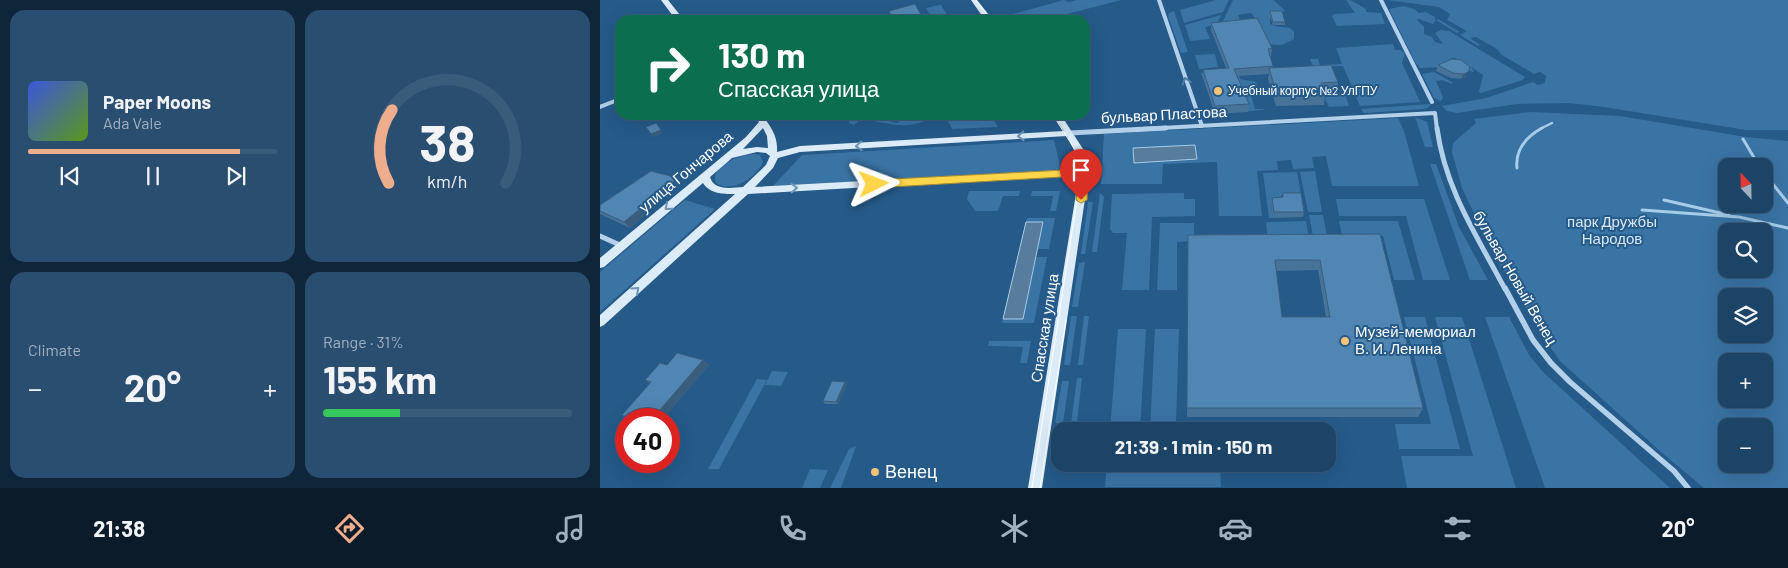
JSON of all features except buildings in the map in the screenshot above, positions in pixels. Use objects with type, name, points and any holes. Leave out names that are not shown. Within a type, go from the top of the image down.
[{"type":"street","points":[[664,0],[676,15]]},
{"type":"street","points":[[974,0],[985,15]]},
{"type":"street","points":[[1159,0],[1202,126]]},
{"type":"street","points":[[1381,0],[1432,102]]},
{"type":"street","points":[[600,107],[615,101]]},
{"type":"street","name":"бульвар Пластова","points":[[727,157],[755,150],[773,154],[800,149],[1436,113]]},
{"type":"street","name":"бульвар Новый Венец","points":[[1436,113],[1440,151],[1453,192],[1533,340],[1551,363],[1570,382],[1674,472],[1688,488]]},
{"type":"street","name":"улица Гончарова","points":[[600,264],[757,131],[760,120]]},
{"type":"street","name":"улица Гончарова","points":[[762,120],[773,135],[773,154]]},
{"type":"street","points":[[705,176],[706,184],[711,188],[745,191],[1084,172],[1083,159],[1070,133],[1061,120]]},
{"type":"street","points":[[600,322],[767,170],[773,154]]},
{"type":"street","name":"Спасская улица","points":[[1035,488],[1084,172]]},
{"type":"street","points":[[600,236],[622,246]]},
{"type":"green space","points":[[1064,0],[1068,2],[1077,0],[1121,0],[1063,15],[1009,15]]},
{"type":"green space","points":[[1216,0],[1229,0],[1223,12],[1184,23],[1180,10]]},
{"type":"green space","points":[[1233,0],[1274,0],[1285,11],[1270,16],[1270,24],[1290,28],[1294,32],[1294,39],[1282,45],[1268,44],[1251,13],[1238,15],[1241,23],[1221,25]]},
{"type":"green space","points":[[1346,0],[1350,0],[1366,9],[1366,12],[1381,13],[1385,24],[1337,26],[1332,16],[1334,14],[1355,13]]},
{"type":"green space","points":[[1387,0],[1788,0],[1788,130],[1746,130],[1570,103],[1517,104],[1457,113],[1447,111],[1442,106],[1486,98],[1533,82],[1538,85],[1545,83],[1546,76],[1540,72],[1534,74],[1476,37],[1470,38],[1480,45],[1478,46],[1460,35],[1467,31],[1447,20],[1450,14],[1439,7]]},
{"type":"green space","points":[[941,5],[947,15],[930,15],[926,8]]},
{"type":"green space","points":[[1404,6],[1414,9],[1419,13],[1426,12],[1435,17],[1435,20],[1438,19],[1460,32],[1457,33],[1436,20],[1433,24],[1417,20],[1424,27],[1424,34],[1432,37],[1435,42],[1443,44],[1435,33],[1441,30],[1449,31],[1525,77],[1523,80],[1481,93],[1479,92],[1483,75],[1471,67],[1474,72],[1470,71],[1455,58],[1451,58],[1443,67],[1420,68],[1415,62],[1389,9]]},
{"type":"green space","points":[[1174,11],[1188,52],[1181,53],[1168,16],[1169,13]]},
{"type":"green space","points":[[1221,15],[1216,25],[1205,27],[1210,39],[1190,41],[1185,25]]},
{"type":"green space","points":[[1393,44],[1395,50],[1401,50],[1405,54],[1402,63],[1420,102],[1360,106],[1343,66],[1315,67],[1310,59],[1318,59],[1320,65],[1342,64],[1336,48]]},
{"type":"green space","points":[[1215,54],[1218,67],[1199,69],[1195,55]]},
{"type":"green space","points":[[1234,69],[1238,71],[1240,79],[1256,82],[1259,91],[1250,92],[1255,109],[1264,110],[1248,111],[1243,99],[1203,78],[1201,73]]},
{"type":"green space","points":[[1434,72],[1452,82],[1452,84],[1442,80],[1436,81],[1443,97],[1441,101],[1434,98],[1422,74]]},
{"type":"green space","points":[[1345,94],[1349,106],[1329,107],[1325,99],[1328,95]]},
{"type":"green space","points":[[1431,104],[1428,108],[1424,109],[1364,113],[1361,109]]},
{"type":"green space","name":"парк Дружбы Народов","points":[[1531,112],[1620,116],[1746,137],[1788,141],[1788,488],[1704,488],[1560,361],[1543,337],[1493,253],[1462,188],[1452,152],[1453,143],[1476,123],[1474,119]]},
{"type":"green space","points":[[1415,117],[1427,122],[1433,147],[1425,147]]},
{"type":"green space","points":[[1398,118],[1404,131],[1419,186],[1332,186],[1326,156],[1312,157],[1314,168],[1293,169],[1291,160],[1277,161],[1278,170],[1257,171],[1262,216],[1219,216],[1217,162],[1163,164],[1162,184],[1101,184],[1104,134]]},
{"type":"green space","points":[[851,120],[860,120],[854,125],[848,123]]},
{"type":"green space","points":[[872,120],[886,120],[897,123],[901,120],[924,120],[905,125]]},
{"type":"green space","points":[[948,120],[994,120],[998,127],[952,129]]},
{"type":"green space","points":[[1054,140],[1061,170],[773,186],[802,155]]},
{"type":"green space","points":[[760,155],[763,162],[750,178],[736,185],[722,186],[716,183],[717,171],[722,166],[742,156]]},
{"type":"green space","points":[[1430,164],[1436,164],[1459,227],[1488,280],[1470,280]]},
{"type":"green space","points":[[1315,171],[1322,212],[1308,212],[1300,172]]},
{"type":"green space","points":[[1297,172],[1301,195],[1281,195],[1282,203],[1271,203],[1273,218],[1269,218],[1263,173]]},
{"type":"green space","points":[[969,191],[1020,191],[1019,196],[1003,196],[998,211],[975,211],[967,199]]},
{"type":"green space","points":[[1032,191],[1060,191],[1056,211],[1050,211],[1053,196],[1031,196]]},
{"type":"green space","points":[[1100,193],[1104,197],[1097,252],[1092,252]]},
{"type":"green space","points":[[1184,193],[1184,199],[1195,199],[1195,216],[1152,217],[1149,290],[1122,290],[1127,233],[1113,233],[1110,229],[1112,194]]},
{"type":"green space","points":[[1336,199],[1424,199],[1450,280],[1423,280],[1406,216],[1339,216]]},
{"type":"green space","points":[[685,200],[715,209],[600,312],[600,272]]},
{"type":"green space","points":[[1088,202],[1093,202],[1085,254],[1081,254]]},
{"type":"green space","points":[[1309,215],[1323,215],[1327,236],[1313,236]]},
{"type":"green space","points":[[1027,218],[1055,218],[1049,249],[1037,249],[1043,222],[1026,222]]},
{"type":"green space","points":[[1306,221],[1309,239],[1268,240],[1266,222]]},
{"type":"green space","points":[[1339,221],[1398,221],[1415,280],[1394,280],[1383,236],[1342,236]]},
{"type":"green space","points":[[1160,223],[1194,223],[1194,241],[1177,242],[1177,290],[1157,290]]},
{"type":"green space","points":[[1036,257],[1047,257],[1034,323],[1002,323],[1003,319],[1023,319]]},
{"type":"green space","points":[[1085,262],[1078,307],[1072,307],[1079,263]]},
{"type":"green space","points":[[1071,316],[1077,316],[1070,365],[1064,365]]},
{"type":"green space","points":[[1084,316],[1089,316],[1083,365],[1078,365]]},
{"type":"green space","points":[[1404,317],[1425,317],[1460,449],[1399,449],[1395,424],[1431,424]]},
{"type":"green space","points":[[1435,317],[1462,317],[1516,488],[1407,488],[1401,456],[1473,456]]},
{"type":"green space","points":[[1485,317],[1509,317],[1529,355],[1543,372],[1670,488],[1545,488]]},
{"type":"green space","points":[[1118,329],[1146,329],[1141,422],[1111,422]]},
{"type":"green space","points":[[1155,329],[1179,329],[1176,422],[1150,422]]},
{"type":"green space","points":[[989,341],[1031,341],[1027,363],[1020,363],[1023,347],[988,346]]},
{"type":"green space","points":[[772,371],[788,372],[781,386],[765,385]]},
{"type":"green space","points":[[1077,378],[1082,378],[1077,422],[1071,422]]},
{"type":"green space","points":[[757,379],[767,380],[719,469],[708,469]]},
{"type":"green space","points":[[1062,381],[1069,381],[1063,422],[1055,422]]},
{"type":"green space","points":[[856,446],[841,488],[830,488],[849,449]]},
{"type":"green space","points":[[810,469],[828,470],[820,488],[802,488]]},
{"type":"green space","points":[[1106,472],[1220,472],[1221,487],[1105,487]]},
{"type":"shaded area","points":[[1195,145],[1197,159],[1134,163],[1133,148]]},
{"type":"shaded area","points":[[1026,222],[1043,222],[1023,319],[1003,319]]},
{"type":"waterway","points":[[1542,128],[1552,123]]},
{"type":"waterway","points":[[1517,168],[1518,155],[1523,144],[1531,135],[1542,128]]},
{"type":"waterway","points":[[1743,139],[1754,158]]},
{"type":"waterway","points":[[1773,184],[1788,203]]},
{"type":"waterway","points":[[1664,200],[1729,215]]},
{"type":"waterway","points":[[1642,210],[1739,217],[1788,228]]},
{"type":"tram line","points":[[976,0],[987,15]]},
{"type":"tram line","points":[[1032,488],[1081,174],[1077,153],[1056,120]]},
{"type":"tram line","points":[[1040,488],[1066,320]]},
{"type":"place","name":"Учебный корпус №2 УлГПУ","points":[[1218,91]]},
{"type":"place","name":"Музей-мемориал В. И. Ленина","points":[[1345,341]]},
{"type":"place","name":"Венец","points":[[875,472]]},
{"type":"route","points":[[874,184],[1084,172],[1081,200]]}]
